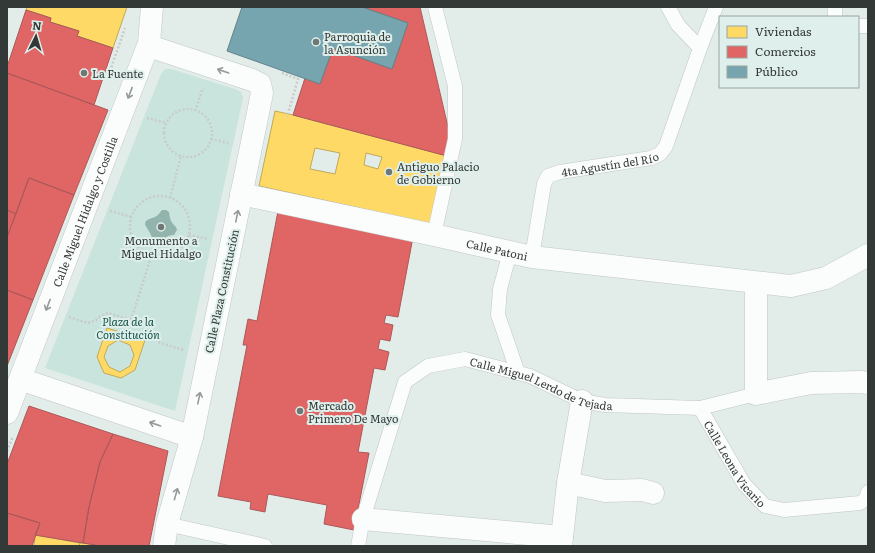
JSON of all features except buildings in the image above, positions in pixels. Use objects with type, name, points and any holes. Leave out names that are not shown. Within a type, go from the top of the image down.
[{"type":"street","name":"Calle Miguel Hidalgo y Costilla","points":[[7,413],[150,43],[152,7]]},
{"type":"street","name":"Calle Plaza Constitución","points":[[150,43],[155,48],[252,80],[260,84],[262,94],[192,437],[167,524],[164,546]]},
{"type":"street","name":"Calle Patoni","points":[[241,194],[532,257],[756,283],[791,286],[826,278],[868,255]]},
{"type":"street","points":[[756,283],[756,394],[811,383],[868,383]]},
{"type":"street","points":[[20,379],[192,437]]},
{"type":"street","points":[[363,519],[562,542],[568,483],[582,401]]},
{"type":"street","points":[[568,483],[605,491],[642,490],[652,493]]},
{"type":"lane","points":[[434,235],[455,139],[455,86],[435,7]]},
{"type":"lane","points":[[668,7],[678,24],[700,48],[716,7]]},
{"type":"lane","name":"4ta Agustín del Río","points":[[532,257],[544,184],[548,176],[560,172],[651,158],[660,154],[666,146],[700,48]]},
{"type":"lane","points":[[510,252],[500,289],[498,315],[518,373]]},
{"type":"lane","name":"Calle Miguel Lerdo de Tejada","points":[[358,546],[363,519],[405,382],[428,366],[465,359],[530,376],[582,401],[604,405],[700,408],[756,394]]},
{"type":"lane","name":"Calle Leona Vicario","points":[[700,408],[744,484],[765,506],[784,510],[860,503],[866,499],[868,492]]},
{"type":"lane","points":[[167,524],[265,546]]},
{"type":"path","points":[[108,78],[127,21]]},
{"type":"path","points":[[195,111],[204,83]]},
{"type":"path","points":[[184,110],[195,111],[199,112],[205,117],[210,124],[212,131],[211,139],[203,152],[196,156],[181,156],[173,152],[164,139],[166,124],[170,117],[176,112],[184,110]]},
{"type":"path","points":[[144,125],[147,118],[166,124]]},
{"type":"path","points":[[211,139],[230,144],[231,137]]},
{"type":"path","points":[[170,198],[181,156]]},
{"type":"path","points":[[159,196],[170,198],[178,201],[189,216],[189,235],[185,243],[178,250],[161,256],[152,254],[142,250],[135,242],[131,233],[132,218],[140,204],[148,198],[159,196]]},
{"type":"path","points":[[110,211],[132,218]]},
{"type":"path","points":[[189,235],[209,239],[207,246]]},
{"type":"path","points":[[131,320],[152,254]]},
{"type":"path","points":[[71,310],[68,317],[88,323],[108,313],[147,325],[152,331],[154,337],[160,343],[184,350],[186,344]]},
{"type":"green space","name":"Plaza de la Constitución","points":[[165,69],[171,69],[235,89],[241,92],[243,98],[175,411],[45,368],[161,74]]},
{"type":"shaded area","points":[[162,210],[169,212],[171,221],[177,230],[174,235],[167,236],[157,243],[153,241],[145,222],[158,215]]},
{"type":"place","name":"Parroquia de la Asunción","points":[[316,42]]},
{"type":"place","name":"La Fuente","points":[[84,73]]},
{"type":"place","name":"Antiguo Palacio de Gobierno","points":[[389,172]]},
{"type":"place","name":"Monumento a Miguel Hidalgo","points":[[161,227]]},
{"type":"place","name":"Mercado Primero De Mayo","points":[[300,411]]}]
